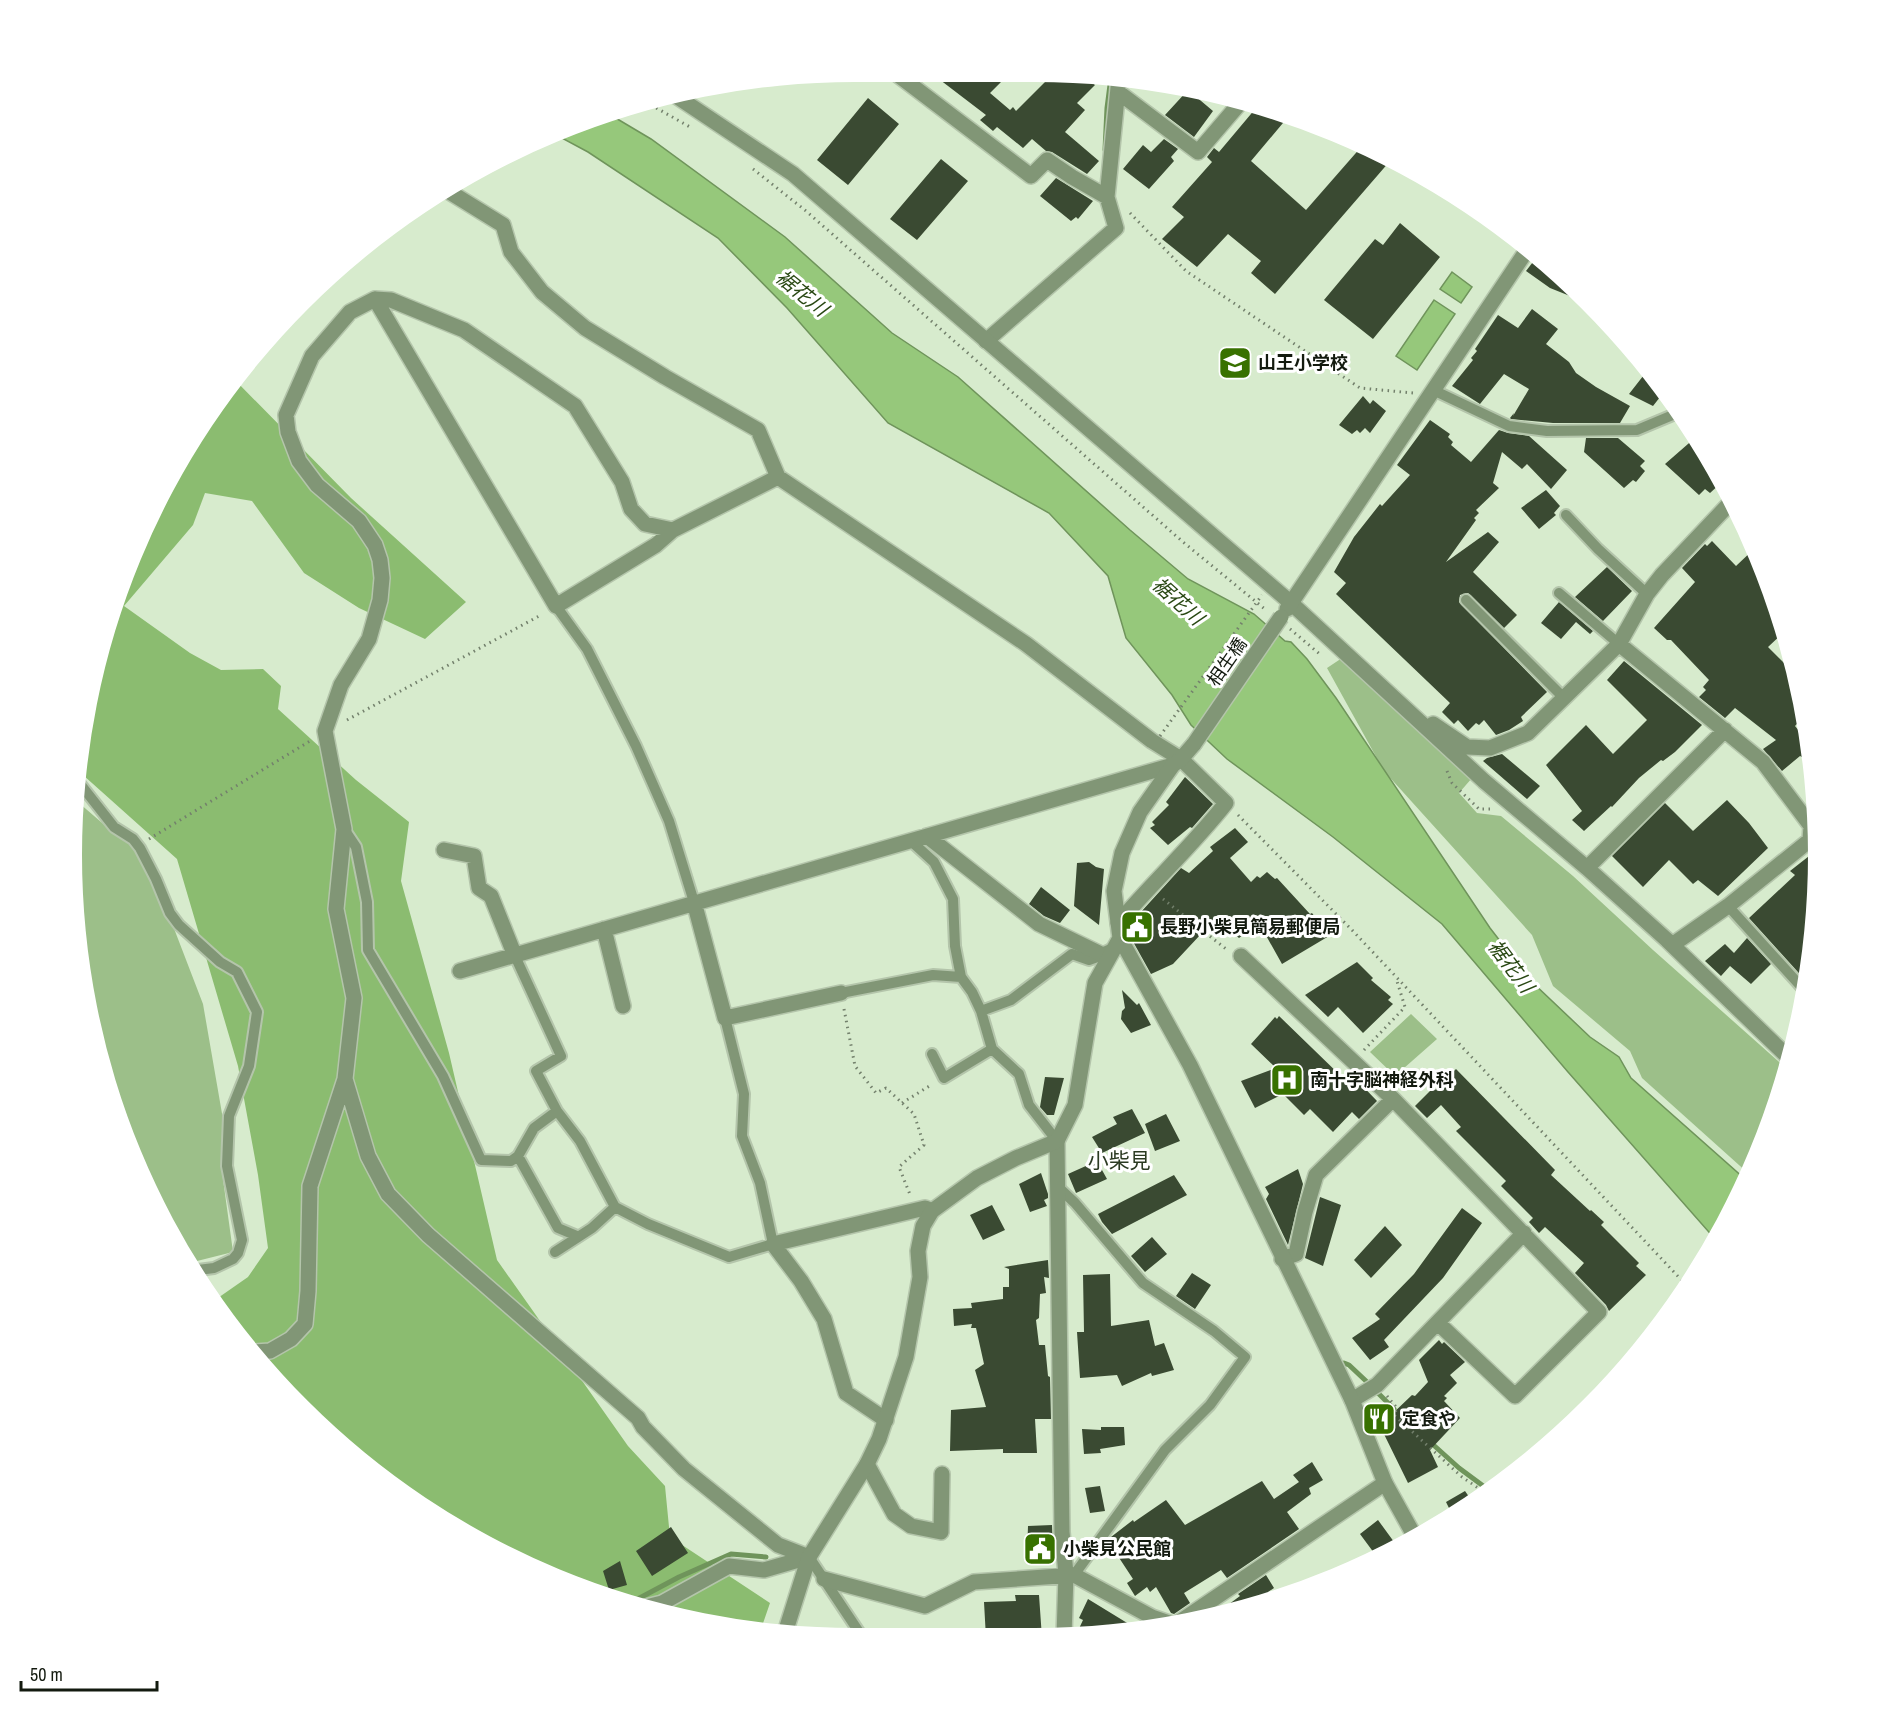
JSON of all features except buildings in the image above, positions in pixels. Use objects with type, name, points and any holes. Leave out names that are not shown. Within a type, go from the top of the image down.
[{"type":"street","points":[[907,82],[1031,176],[1047,160],[1107,197]]},
{"type":"street","points":[[987,341],[1116,228],[1107,197],[1119,87]]},
{"type":"street","points":[[1122,88],[1198,152],[1235,109]]},
{"type":"street","points":[[685,102],[793,174],[1291,603],[1484,781],[1587,868],[1672,945],[1783,1052]]},
{"type":"street","points":[[455,195],[503,225],[511,252],[542,292],[585,328],[758,430],[778,477],[1026,644],[1152,741],[1226,803],[1204,831],[1149,887],[1113,942],[1095,983],[1075,1105],[1058,1141],[1062,1520],[1070,1574],[1065,1627]]},
{"type":"street","name":"相生橋","points":[[1113,942],[1114,891],[1122,853],[1140,812],[1177,762],[1194,744],[1291,603],[1426,392],[1523,256]]},
{"type":"street","points":[[375,299],[556,606],[656,545],[673,530],[778,477]]},
{"type":"street","points":[[263,1351],[270,1351],[291,1339],[304,1324],[308,1291],[310,1186],[345,1079],[354,998],[336,909],[344,829],[325,731],[341,686],[369,639],[380,600],[382,578],[375,544],[359,521],[317,485],[299,461],[288,432],[286,415],[312,356],[350,312],[375,299],[391,300],[464,330],[575,406],[622,482],[631,509],[645,525],[673,530]]},
{"type":"street","points":[[1392,696],[1467,747],[1490,748],[1528,733],[1619,644],[1647,594],[1684,550],[1726,508]]},
{"type":"street","points":[[1619,644],[1763,762],[1807,816]]},
{"type":"street","points":[[1587,868],[1725,730]]},
{"type":"street","points":[[460,971],[694,902],[911,842],[1177,762]]},
{"type":"street","points":[[927,836],[1039,924],[1113,942],[1190,1065],[1352,1400],[1385,1483],[1411,1531]]},
{"type":"street","points":[[1672,945],[1728,906],[1808,842]]},
{"type":"street","points":[[444,850],[474,856],[478,888],[490,896],[515,956]]},
{"type":"street","points":[[694,902],[725,1018],[841,993]]},
{"type":"street","points":[[604,929],[623,1006]]},
{"type":"street","points":[[1241,956],[1393,1099],[1599,1312],[1515,1396],[1438,1323]]},
{"type":"street","points":[[345,1079],[368,1156],[388,1194],[428,1235],[638,1418],[643,1427],[684,1469],[778,1545],[808,1557]]},
{"type":"street","points":[[1282,1259],[1296,1254],[1316,1175],[1393,1099]]},
{"type":"street","points":[[787,1625],[808,1557],[867,1464],[886,1420],[906,1357],[920,1277],[920,1243],[923,1226],[932,1211],[977,1178],[1016,1158],[1058,1141]]},
{"type":"street","points":[[886,1420],[846,1393],[824,1319],[801,1281],[773,1244],[925,1208],[932,1211]]},
{"type":"street","points":[[1352,1400],[1377,1385],[1524,1233]]},
{"type":"street","points":[[867,1464],[894,1514],[911,1526],[941,1532],[942,1474]]},
{"type":"street","points":[[1193,1612],[1385,1483]]},
{"type":"street","points":[[659,1603],[729,1566],[764,1570],[808,1557]]},
{"type":"street","points":[[824,1580],[925,1606],[974,1581],[1070,1574],[1157,1619]]},
{"type":"lane","points":[[1426,392],[1509,426],[1547,431],[1637,430],[1671,416]]},
{"type":"lane","points":[[1566,514],[1598,549],[1647,594]]},
{"type":"lane","points":[[1559,593],[1619,644]]},
{"type":"lane","points":[[1466,600],[1564,699]]},
{"type":"lane","points":[[556,606],[587,649],[636,746],[669,821],[694,902]]},
{"type":"lane","points":[[85,791],[114,827],[133,839],[140,848],[170,913],[179,925],[220,963],[237,972],[257,1012],[249,1066],[229,1116],[227,1166],[242,1240],[238,1253],[233,1259],[214,1268],[203,1269]]},
{"type":"lane","points":[[344,829],[356,847],[367,902],[368,950],[443,1076],[482,1160],[511,1161],[518,1156],[534,1128],[557,1111]]},
{"type":"lane","points":[[911,842],[934,862],[953,899],[955,946],[961,977],[972,992],[981,1011],[992,1049],[1019,1074],[1029,1105],[1058,1141]]},
{"type":"lane","points":[[1728,906],[1798,983]]},
{"type":"lane","points":[[981,1011],[1011,1000],[1072,954],[1089,960],[1113,942]]},
{"type":"lane","points":[[515,956],[561,1056],[536,1071],[557,1111],[580,1141],[615,1207],[648,1224],[729,1257],[773,1244],[760,1183],[742,1136],[744,1094],[725,1018]]},
{"type":"lane","points":[[841,993],[933,975],[961,977]]},
{"type":"lane","points":[[932,1054],[944,1078],[992,1049]]},
{"type":"lane","points":[[518,1156],[558,1227],[577,1236]]},
{"type":"lane","points":[[1057,1186],[1075,1203],[1143,1283],[1214,1331],[1245,1357],[1210,1405],[1165,1450],[1070,1574]]},
{"type":"lane","points":[[555,1252],[592,1228],[615,1207]]},
{"type":"lane","points":[[808,1557],[856,1628]]},
{"type":"path","points":[[657,108],[692,128]]},
{"type":"path","points":[[751,168],[806,211],[1183,542],[1324,658]]},
{"type":"path","points":[[1129,212],[1186,271],[1360,388],[1426,392]]},
{"type":"path","points":[[1160,736],[1262,595]]},
{"type":"path","points":[[147,840],[325,731],[556,606]]},
{"type":"path","points":[[1226,803],[1396,977],[1681,1280]]},
{"type":"path","points":[[1149,887],[1211,938],[1232,953],[1241,956]]},
{"type":"path","points":[[1354,1061],[1405,1007],[1396,977]]},
{"type":"path","points":[[841,993],[855,1066],[876,1093],[886,1088],[914,1114],[924,1145],[898,1167],[916,1210]]},
{"type":"path","points":[[902,1103],[944,1078]]},
{"type":"path","points":[[1377,1385],[1397,1408],[1394,1415],[1462,1477],[1479,1488]]},
{"type":"shaded area","points":[[241,386],[351,498],[466,602],[425,639],[359,608],[304,573],[252,501],[205,493],[193,525],[125,605],[141,560],[162,514],[186,469]]},
{"type":"shaded area","points":[[124,606],[190,653],[221,670],[263,669],[281,686],[278,709],[356,780],[409,822],[401,881],[449,1053],[497,1260],[628,1446],[665,1486],[670,1537],[770,1603],[763,1623],[705,1614],[607,1587],[560,1570],[469,1525],[385,1469],[346,1437],[274,1365],[242,1326],[221,1296],[248,1277],[268,1248],[258,1175],[238,1066],[177,859],[87,778],[97,705]]},
{"type":"shaded area","points":[[1342,658],[1472,778],[1459,793],[1477,813],[1501,816],[1573,876],[1780,1063],[1742,1168],[1642,1078],[1630,1051],[1553,986],[1532,935],[1384,771],[1327,668]]},
{"type":"shaded area","points":[[84,807],[108,828],[137,847],[150,866],[203,1004],[224,1125],[222,1172],[233,1252],[198,1261],[162,1197],[141,1151],[124,1104],[97,1006],[89,956],[82,856]]},
{"type":"shaded area","points":[[1411,1014],[1437,1039],[1395,1076],[1370,1052]]},
{"type":"water","name":"裾花川","points":[[619,120],[651,139],[785,237],[892,333],[958,377],[1188,579],[1254,614],[1285,641],[1291,642],[1307,659],[1336,698],[1490,928],[1531,981],[1590,1037],[1619,1057],[1631,1078],[1739,1174],[1710,1233],[1442,924],[1333,837],[1227,759],[1191,725],[1172,695],[1126,638],[1108,576],[1049,513],[888,423],[787,308],[718,238],[588,152],[564,139]]},
{"type":"water","points":[[1452,272],[1472,287],[1461,303],[1440,289]]},
{"type":"water","points":[[1434,300],[1455,314],[1417,370],[1396,356]]},
{"type":"waterway","points":[[1105,150],[1110,86]]},
{"type":"waterway","points":[[1344,1363],[1366,1381]]},
{"type":"waterway","points":[[1378,1393],[1394,1409]]},
{"type":"waterway","points":[[1429,1441],[1483,1486]]},
{"type":"waterway","points":[[641,1597],[679,1577],[731,1554],[766,1557]]},
{"type":"place","name":"山王小学校","points":[[1235,363]]},
{"type":"place","name":"長野小柴見簡易郵便局","points":[[1137,927]]},
{"type":"place","name":"南十字脳神経外科","points":[[1287,1080]]},
{"type":"place","name":"定食や","points":[[1379,1419]]},
{"type":"place","name":"小柴見公民館","points":[[1040,1549]]},
{"type":"district","name":"小柴見","points":[[1119,1161]]}]
